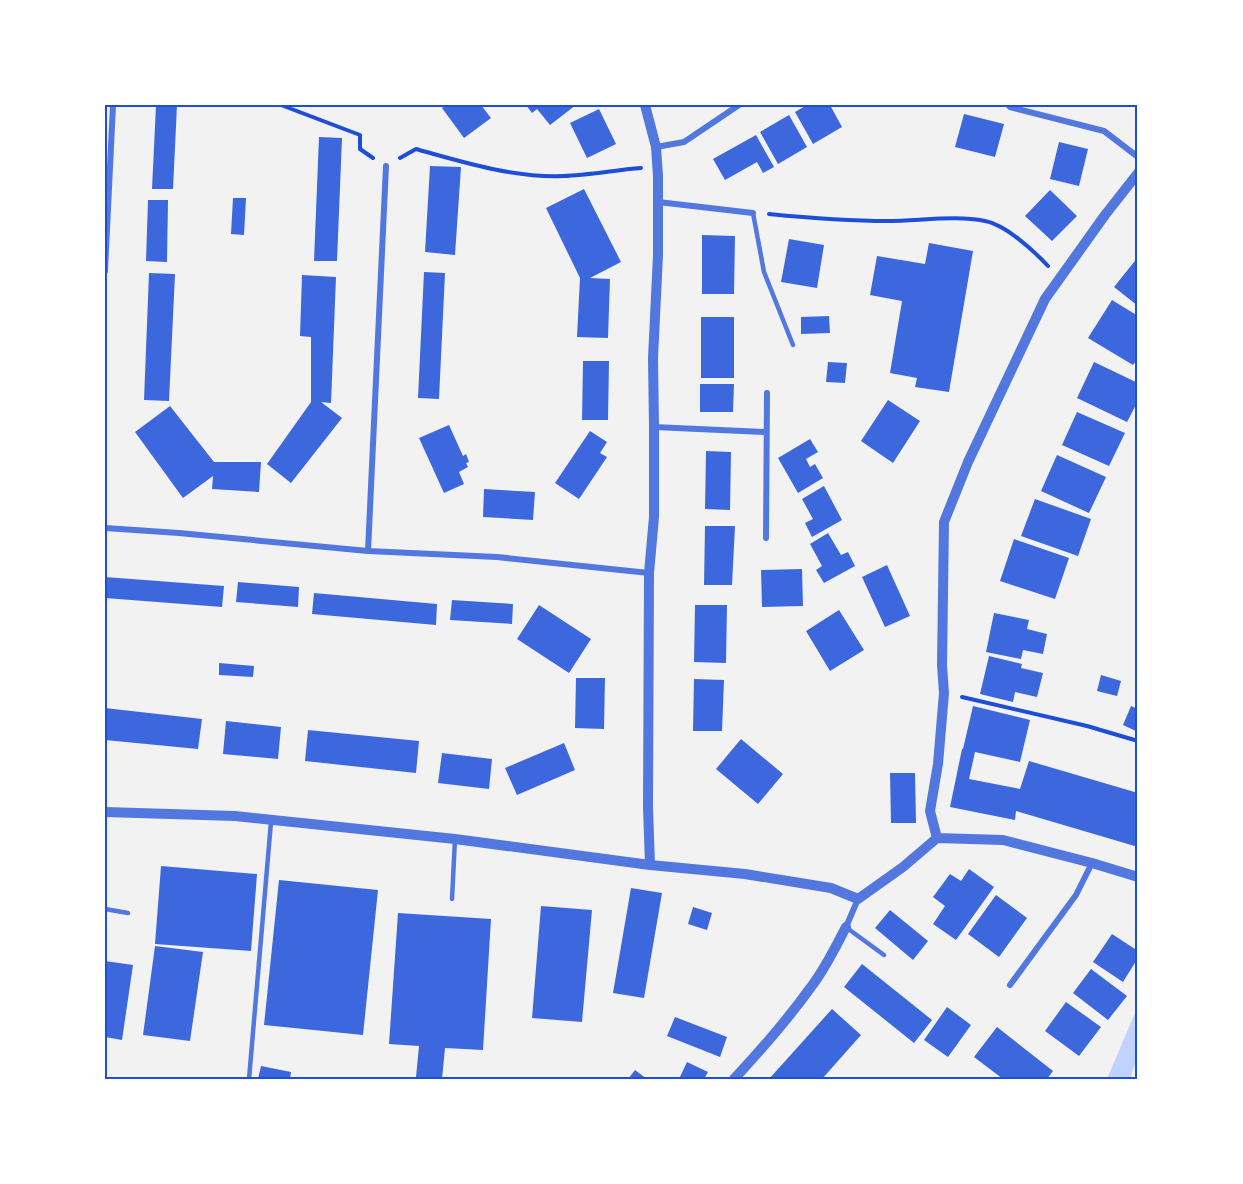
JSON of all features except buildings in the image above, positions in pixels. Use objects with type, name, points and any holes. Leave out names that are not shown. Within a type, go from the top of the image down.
[{"type":"street","points":[[105,271],[113,105]]},
{"type":"street","points":[[645,105],[656,147],[658,202],[653,358],[654,517],[649,573],[648,807],[650,865]]},
{"type":"street","points":[[656,147],[684,142],[739,105]]},
{"type":"street","points":[[1008,105],[1104,131],[1138,158]]},
{"type":"street","points":[[368,551],[386,166]]},
{"type":"street","points":[[937,837],[930,812],[938,764],[944,693],[942,665],[944,522],[968,462],[1045,299],[1138,173]]},
{"type":"street","points":[[658,202],[753,213]]},
{"type":"street","points":[[766,538],[767,393]]},
{"type":"street","points":[[654,427],[766,432]]},
{"type":"street","points":[[105,528],[368,551],[497,557],[649,573]]},
{"type":"street","points":[[105,812],[235,816],[455,839],[650,865],[745,874],[831,888],[858,899]]},
{"type":"street","points":[[734,1079],[812,987],[846,927],[858,899],[903,867],[937,837],[1003,840],[1138,877]]},
{"type":"street","points":[[1010,985],[1076,895],[1092,863]]},
{"type":"lane","points":[[753,213],[764,272],[793,345]]},
{"type":"lane","points":[[249,1079],[272,820]]},
{"type":"lane","points":[[452,899],[455,839]]},
{"type":"lane","points":[[105,909],[128,913]]},
{"type":"lane","points":[[846,927],[884,955]]},
{"type":"path","points":[[281,105],[360,135],[360,149],[386,166],[416,149],[485,167],[526,174],[561,176],[657,167]]},
{"type":"path","points":[[753,213],[822,220],[962,219],[986,221],[1009,231],[1059,278]]},
{"type":"path","points":[[944,693],[1087,726],[1138,741]]},
{"type":"water","points":[[1138,1006],[1138,1055],[1130,1079],[1107,1079]]}]
